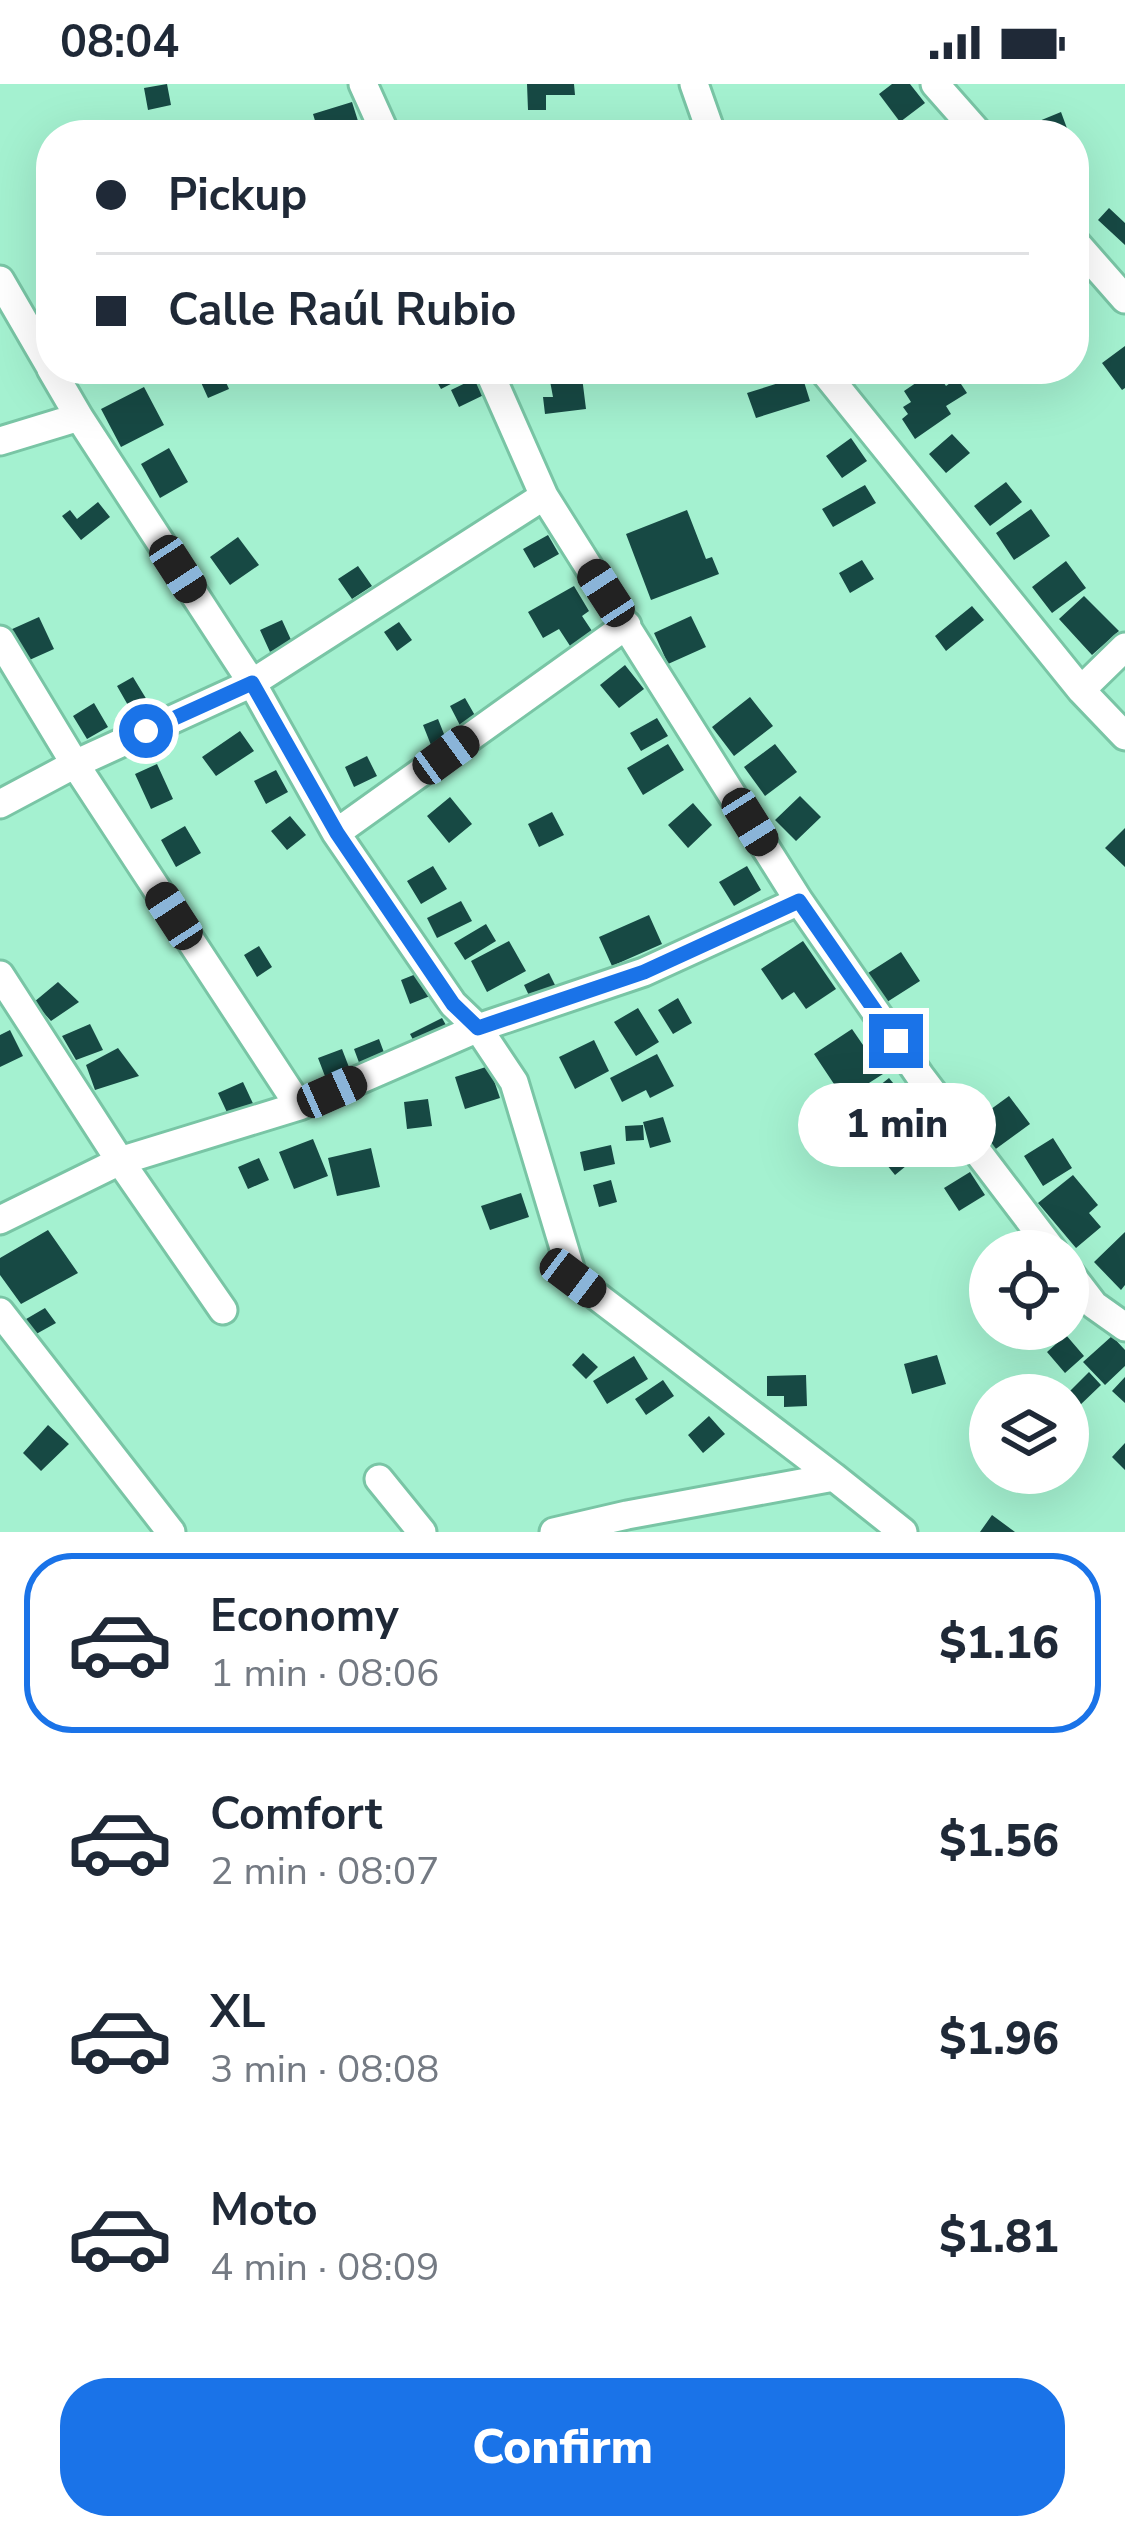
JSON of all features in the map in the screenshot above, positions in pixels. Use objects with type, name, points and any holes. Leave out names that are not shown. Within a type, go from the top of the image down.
[{"type":"street","points":[[363,84],[379,120]]},
{"type":"street","points":[[694,84],[707,120]]},
{"type":"street","points":[[935,84],[967,120]]},
{"type":"street","points":[[1089,258],[1125,298]]},
{"type":"street","points":[[0,280],[36,343]]},
{"type":"street","points":[[60,384],[252,683],[337,833],[453,1004],[478,1028],[514,1082],[573,1278],[897,1530]]},
{"type":"street","points":[[495,384],[544,496],[799,901],[920,1076],[1037,1230]]},
{"type":"street","points":[[834,384],[1081,690],[1125,736]]},
{"type":"street","points":[[0,441],[79,417]]},
{"type":"street","points":[[0,804],[252,683],[544,496]]},
{"type":"street","points":[[337,833],[627,625]]},
{"type":"street","points":[[0,640],[75,764],[299,1106]]},
{"type":"street","points":[[1081,690],[1125,646]]},
{"type":"street","points":[[0,1220],[120,1161],[299,1106],[478,1028],[644,972],[799,901]]},
{"type":"street","points":[[0,975],[223,1310]]},
{"type":"street","points":[[1089,1298],[1125,1327]]},
{"type":"street","points":[[0,1312],[172,1532]]},
{"type":"street","points":[[554,1532],[623,1523],[834,1477]]},
{"type":"street","points":[[379,1479],[422,1532]]},
{"type":"building","points":[[167,84],[171,105],[148,110],[144,88]]},
{"type":"building","points":[[527,84],[574,84],[575,95],[546,95],[546,110],[528,110]]},
{"type":"building","points":[[892,84],[910,84],[925,103],[898,120],[879,94]]},
{"type":"building","points":[[352,102],[358,120],[315,120],[313,114]]},
{"type":"building","points":[[1109,208],[1125,223],[1125,245],[1098,220]]},
{"type":"building","points":[[1125,346],[1125,388],[1122,390],[1102,363]]},
{"type":"building","points":[[202,384],[227,384],[229,389],[208,398]]},
{"type":"building","points":[[463,384],[486,384],[490,392],[459,407],[451,390]]},
{"type":"building","points":[[551,384],[583,384],[586,409],[545,414],[543,397],[553,397]]},
{"type":"building","points":[[776,384],[805,384],[810,401],[756,418],[747,393]]},
{"type":"building","points":[[914,384],[961,384],[967,393],[946,406],[951,414],[915,439],[902,419],[908,414],[903,407],[911,402],[904,391]]},
{"type":"building","points":[[144,387],[164,425],[121,447],[101,409]]},
{"type":"building","points":[[952,434],[970,453],[946,473],[929,454]]},
{"type":"building","points":[[851,438],[867,461],[842,478],[826,456]]},
{"type":"building","points":[[169,448],[188,482],[160,498],[141,464]]},
{"type":"building","points":[[1006,482],[1022,502],[990,526],[974,506]]},
{"type":"building","points":[[865,485],[876,503],[833,527],[822,509]]},
{"type":"building","points":[[98,502],[110,517],[81,540],[62,516],[70,510],[77,519]]},
{"type":"building","points":[[1031,509],[1050,536],[1014,560],[996,533]]},
{"type":"building","points":[[687,510],[706,559],[712,557],[719,574],[651,600],[626,534]]},
{"type":"building","points":[[548,535],[559,554],[534,568],[523,549]]},
{"type":"building","points":[[238,537],[259,565],[230,585],[210,557]]},
{"type":"building","points":[[862,560],[874,579],[850,593],[839,573]]},
{"type":"building","points":[[1066,561],[1086,588],[1052,613],[1032,587]]},
{"type":"building","points":[[358,566],[372,586],[352,599],[338,579]]},
{"type":"building","points":[[574,586],[589,611],[582,616],[596,637],[574,652],[559,629],[543,638],[528,612]]},
{"type":"building","points":[[1084,596],[1119,631],[1092,655],[1059,619]]},
{"type":"building","points":[[972,606],[984,620],[946,651],[935,636]]},
{"type":"building","points":[[691,616],[706,647],[668,664],[654,633]]},
{"type":"building","points":[[39,617],[54,649],[25,662],[10,630]]},
{"type":"building","points":[[282,620],[292,642],[270,652],[260,630]]},
{"type":"building","points":[[399,622],[412,640],[397,651],[384,632]]},
{"type":"building","points":[[625,665],[644,689],[619,708],[600,685]]},
{"type":"building","points":[[133,677],[150,705],[133,714],[117,686]]},
{"type":"building","points":[[750,697],[773,726],[734,756],[712,727]]},
{"type":"building","points":[[465,698],[481,726],[465,735],[450,706]]},
{"type":"building","points":[[94,703],[108,727],[87,739],[73,716]]},
{"type":"building","points":[[657,718],[668,736],[641,751],[630,733]]},
{"type":"building","points":[[438,719],[446,739],[431,745],[423,725]]},
{"type":"building","points":[[240,731],[254,751],[216,776],[202,757]]},
{"type":"building","points":[[668,744],[684,770],[643,795],[627,768]]},
{"type":"building","points":[[775,744],[797,772],[765,796],[744,767]]},
{"type":"building","points":[[367,756],[377,776],[354,787],[345,767]]},
{"type":"building","points":[[157,764],[173,799],[151,809],[135,774]]},
{"type":"building","points":[[276,770],[288,792],[266,804],[254,781]]},
{"type":"building","points":[[800,796],[821,817],[796,841],[775,820]]},
{"type":"building","points":[[450,797],[472,824],[449,843],[427,816]]},
{"type":"building","points":[[693,803],[712,825],[688,848],[668,825]]},
{"type":"building","points":[[552,812],[564,835],[539,847],[528,824]]},
{"type":"building","points":[[290,816],[306,835],[287,850],[271,831]]},
{"type":"building","points":[[185,826],[201,853],[176,867],[161,840]]},
{"type":"building","points":[[1125,828],[1125,867],[1105,848]]},
{"type":"building","points":[[433,866],[447,889],[421,904],[407,881]]},
{"type":"building","points":[[747,866],[761,890],[734,906],[719,882]]},
{"type":"building","points":[[461,901],[472,921],[437,938],[427,918]]},
{"type":"building","points":[[649,915],[662,944],[612,966],[599,937]]},
{"type":"building","points":[[486,924],[496,941],[465,960],[454,943]]},
{"type":"building","points":[[509,941],[526,971],[487,992],[471,961]]},
{"type":"building","points":[[803,941],[836,989],[806,1009],[794,992],[782,1000],[761,969]]},
{"type":"building","points":[[259,946],[272,967],[257,977],[244,955]]},
{"type":"building","points":[[901,952],[920,981],[887,1002],[868,973]]},
{"type":"building","points":[[426,970],[435,994],[410,1004],[401,980]]},
{"type":"building","points":[[549,973],[559,993],[534,1006],[524,985]]},
{"type":"building","points":[[58,982],[79,1002],[51,1021],[34,1002]]},
{"type":"building","points":[[678,998],[692,1023],[673,1034],[658,1010]]},
{"type":"building","points":[[638,1008],[659,1042],[636,1056],[614,1022]]},
{"type":"building","points":[[442,1018],[451,1034],[419,1051],[410,1034]]},
{"type":"building","points":[[90,1024],[103,1050],[76,1060],[62,1036]]},
{"type":"building","points":[[852,1029],[883,1074],[844,1099],[814,1054]]},
{"type":"building","points":[[10,1030],[23,1056],[0,1067],[0,1035]]},
{"type":"building","points":[[379,1039],[389,1066],[364,1076],[354,1049]]},
{"type":"building","points":[[594,1040],[609,1071],[575,1089],[559,1057]]},
{"type":"building","points":[[118,1048],[139,1076],[95,1090],[86,1065]]},
{"type":"building","points":[[342,1049],[352,1075],[328,1084],[318,1058]]},
{"type":"building","points":[[657,1054],[674,1086],[650,1098],[646,1090],[622,1102],[610,1078]]},
{"type":"building","points":[[489,1066],[500,1098],[465,1109],[455,1077]]},
{"type":"building","points":[[889,1078],[939,1139],[895,1175],[845,1113]]},
{"type":"building","points":[[243,1082],[256,1110],[231,1121],[218,1093]]},
{"type":"building","points":[[1009,1096],[1030,1124],[993,1151],[972,1123]]},
{"type":"building","points":[[428,1099],[432,1126],[407,1129],[404,1102]]},
{"type":"building","points":[[663,1117],[671,1142],[650,1148],[643,1122]]},
{"type":"building","points":[[643,1125],[644,1140],[626,1141],[625,1126]]},
{"type":"building","points":[[1053,1138],[1072,1168],[1043,1186],[1024,1156]]},
{"type":"building","points":[[313,1139],[328,1176],[294,1189],[279,1152]]},
{"type":"building","points":[[611,1145],[615,1164],[584,1171],[580,1152]]},
{"type":"building","points":[[371,1148],[380,1187],[337,1196],[328,1158]]},
{"type":"building","points":[[259,1158],[269,1180],[248,1189],[238,1167]]},
{"type":"building","points":[[970,1172],[985,1195],[959,1211],[944,1188]]},
{"type":"building","points":[[1073,1175],[1098,1205],[1089,1213],[1101,1227],[1089,1237],[1089,1230],[1061,1230],[1038,1203]]},
{"type":"building","points":[[611,1180],[617,1202],[599,1207],[593,1185]]},
{"type":"building","points":[[521,1193],[529,1217],[490,1230],[481,1206]]},
{"type":"building","points":[[48,1230],[78,1273],[21,1304],[0,1275],[0,1258]]},
{"type":"building","points":[[1125,1232],[1125,1285],[1121,1290],[1094,1262]]},
{"type":"building","points":[[45,1308],[56,1323],[29,1338],[21,1322]]},
{"type":"building","points":[[1112,1336],[1125,1350],[1125,1366],[1105,1385],[1083,1362]]},
{"type":"building","points":[[1079,1350],[1084,1356],[1065,1373],[1047,1352]]},
{"type":"building","points":[[583,1353],[598,1367],[586,1379],[572,1365]]},
{"type":"building","points":[[937,1355],[946,1384],[912,1394],[904,1364]]},
{"type":"building","points":[[634,1356],[648,1379],[607,1404],[593,1381]]},
{"type":"building","points":[[1089,1372],[1101,1385],[1089,1396],[1089,1374]]},
{"type":"building","points":[[806,1375],[807,1406],[784,1407],[784,1396],[767,1396],[767,1376]]},
{"type":"building","points":[[1125,1377],[1125,1403],[1112,1391]]},
{"type":"building","points":[[663,1380],[674,1396],[646,1415],[635,1399]]},
{"type":"building","points":[[709,1416],[725,1434],[703,1453],[688,1435]]},
{"type":"building","points":[[48,1425],[69,1444],[41,1471],[23,1453]]},
{"type":"building","points":[[1125,1443],[1125,1470],[1112,1457]]},
{"type":"building","points":[[992,1515],[1015,1532],[980,1532]]},
{"type":"route","points":[[146,731],[252,683],[337,833],[453,1004],[478,1028],[644,972],[799,901],[896,1041]]}]
